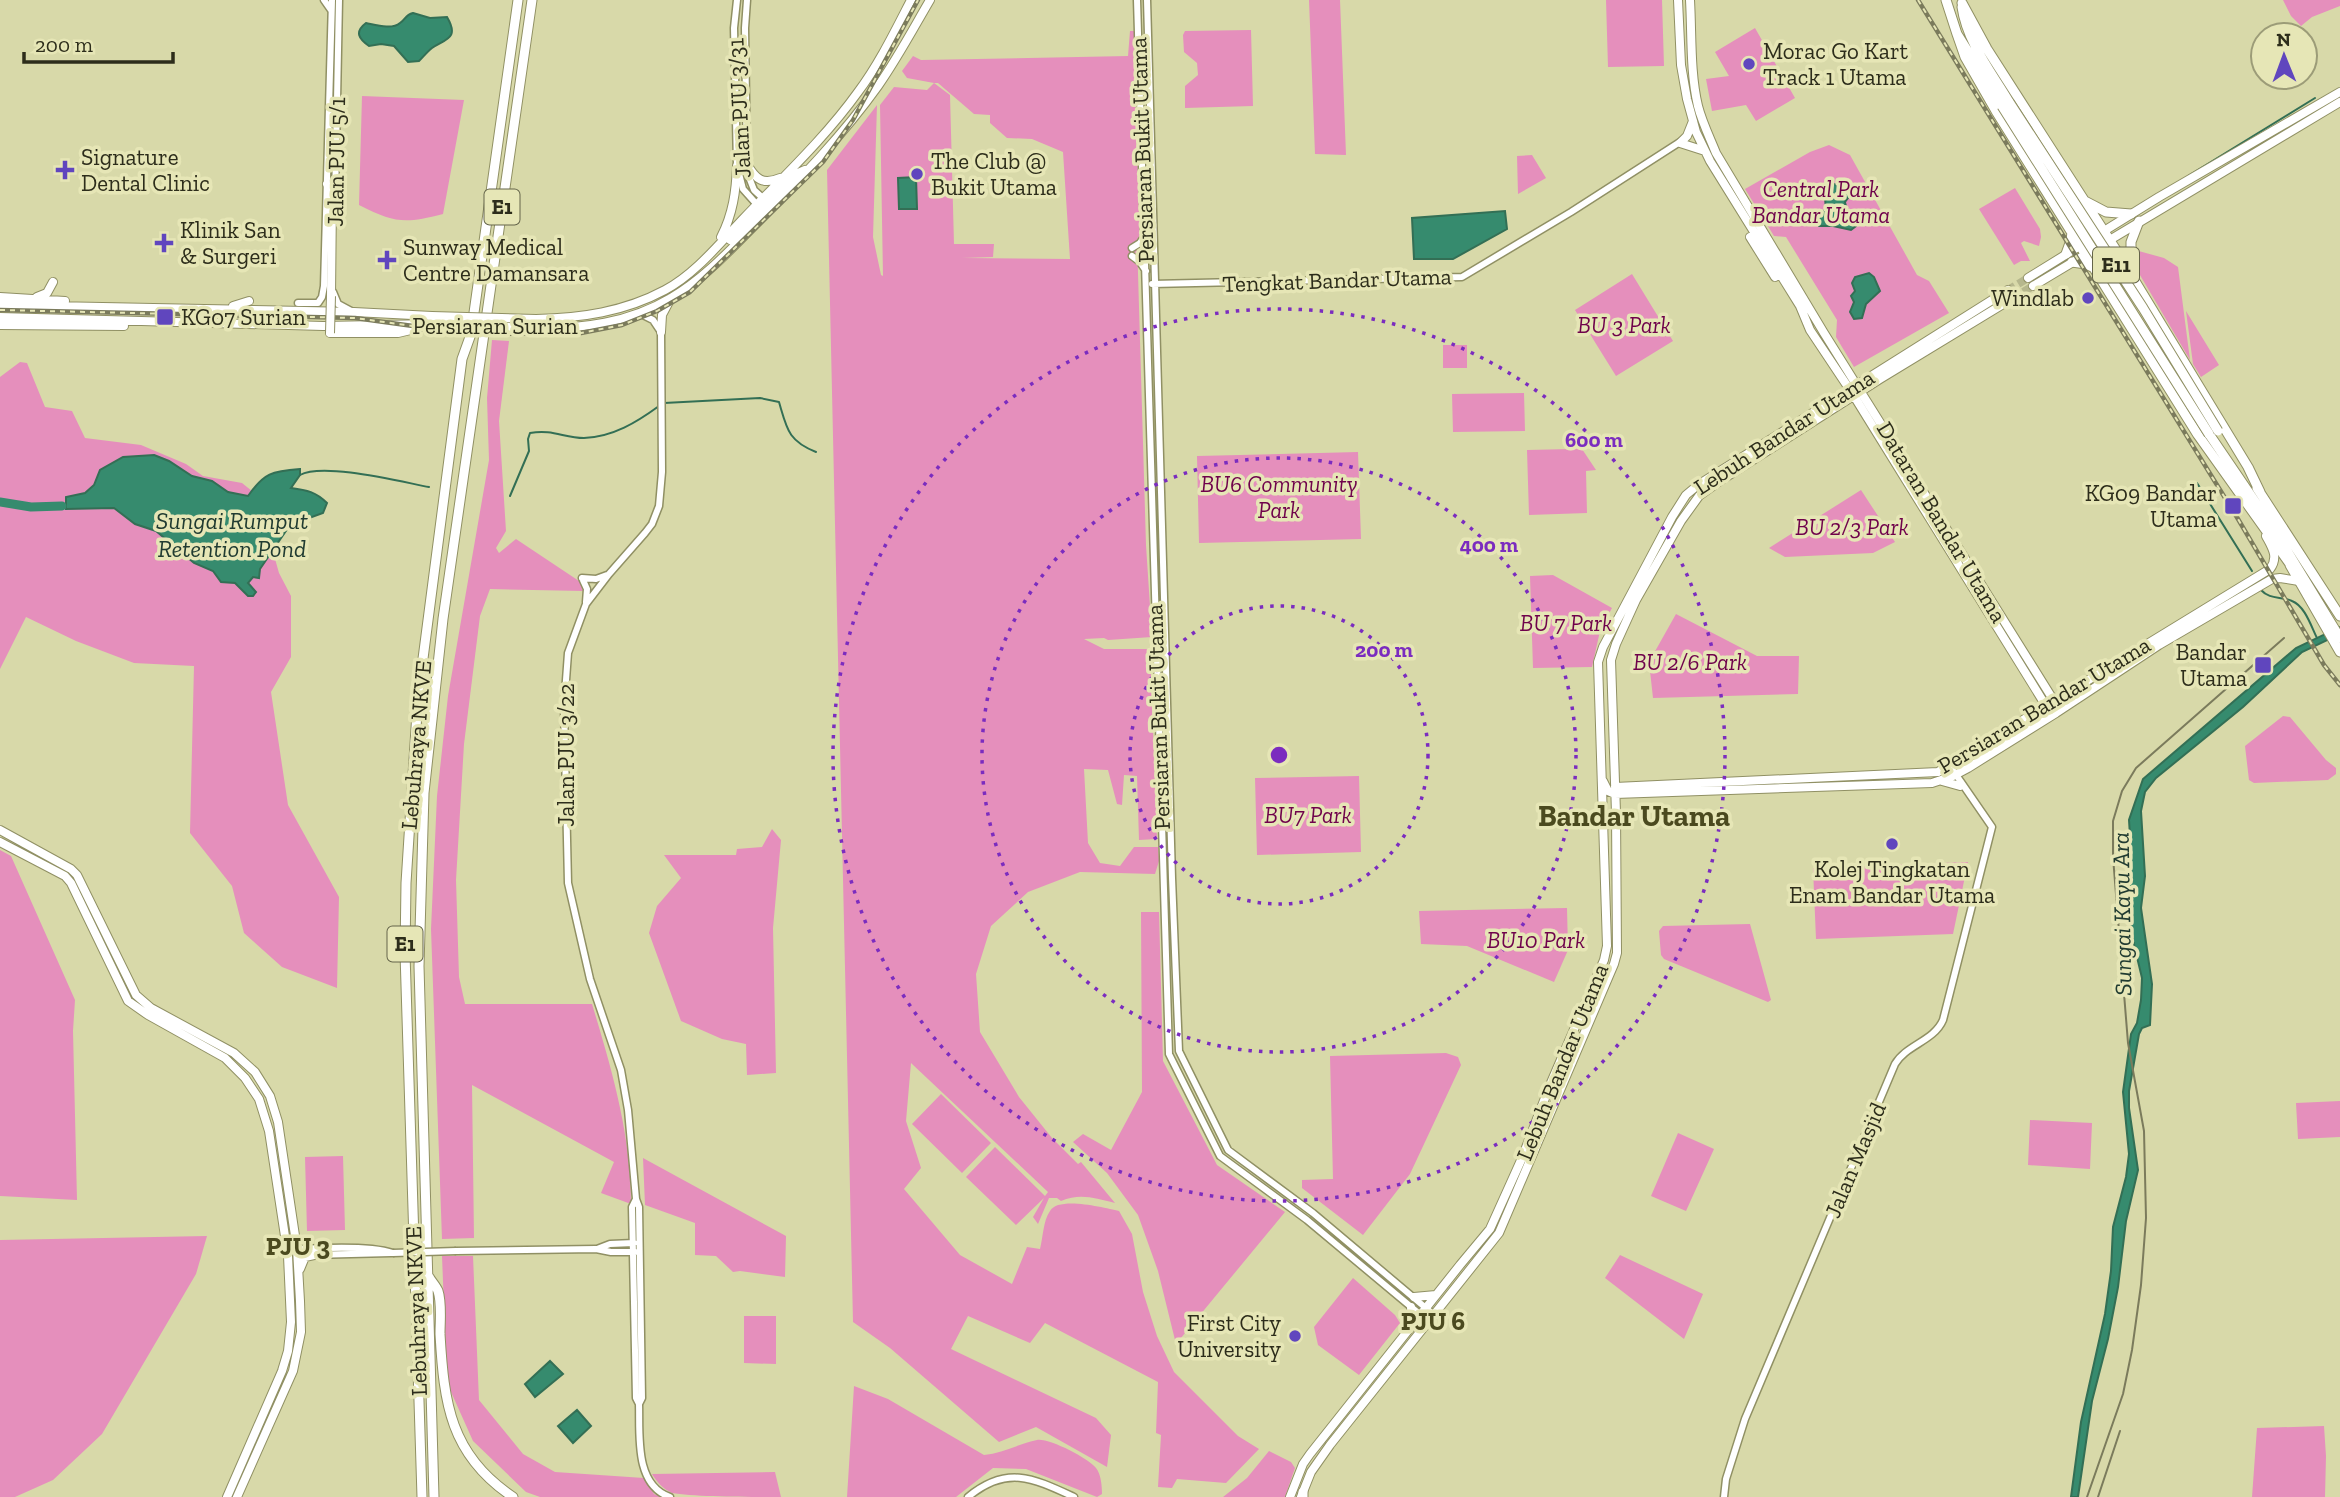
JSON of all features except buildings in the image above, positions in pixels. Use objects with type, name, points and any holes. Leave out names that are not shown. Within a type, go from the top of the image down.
[{"type":"highway","name":"Lebuhraya NKVE","points":[[421,1495],[405,953],[408,834],[418,698],[440,519],[462,359],[472,323],[518,0]]},
{"type":"highway","name":"Lebuhraya NKVE","points":[[434,1496],[419,966],[428,748],[473,398],[532,0]]},
{"type":"highway","name":"E11","points":[[1946,0],[1957,34],[2006,104],[2214,432],[2328,624],[2340,638]]},
{"type":"highway","points":[[1961,1],[1987,49],[2136,283],[2248,467],[2260,492]]},
{"type":"highway","name":"E11","points":[[1961,1],[1965,22],[2006,104]]},
{"type":"highway","points":[[1957,34],[1965,57],[2198,435],[2290,564]]},
{"type":"highway","points":[[2084,200],[2106,212],[2131,214]]},
{"type":"highway","points":[[2071,229],[2087,228],[2093,220],[2092,214]]},
{"type":"highway","points":[[2136,283],[2130,266],[2130,253],[2138,221]]},
{"type":"highway","points":[[2071,229],[2069,258],[2095,268]]},
{"type":"highway","points":[[2115,301],[2097,265],[2110,252],[2118,254]]},
{"type":"highway","name":"E11","points":[[2214,432],[2260,492],[2340,615]]},
{"type":"highway","points":[[2270,524],[2299,581],[2328,624],[2340,652]]},
{"type":"highway","points":[[428,1276],[438,1291],[444,1390],[455,1429],[478,1466],[496,1485],[513,1497]]},
{"type":"main road","points":[[910,2],[919,5],[929,0]]},
{"type":"main road","name":"Persiaran Surian","points":[[0,317],[323,326],[431,321],[596,326],[642,312],[671,298],[717,263],[808,169],[877,87],[929,0]]},
{"type":"main road","name":"Dataran Bandar Utama","points":[[1678,0],[1681,65],[1696,132],[1705,152],[1800,306],[1810,330],[1840,375],[1870,404],[2044,686],[2051,705]]},
{"type":"main road","name":"Dataran Bandar Utama","points":[[1690,0],[1693,70],[1699,108],[1732,181],[1848,369],[1865,413],[2040,696],[2051,705]]},
{"type":"main road","points":[[910,2],[914,29]]},
{"type":"main road","name":"Persiaran Surian","points":[[535,324],[592,316],[642,300],[677,283],[762,204],[783,177],[831,127],[860,90],[910,2]]},
{"type":"main road","points":[[2106,236],[2131,214],[2317,101],[2340,92]]},
{"type":"main road","points":[[2028,278],[2138,221],[2340,102]]},
{"type":"main road","points":[[1693,121],[1680,143],[1705,152]]},
{"type":"main road","points":[[747,164],[753,175],[763,182],[783,177]]},
{"type":"main road","points":[[717,246],[727,226],[736,194],[737,166]]},
{"type":"main road","points":[[642,312],[698,272],[762,204],[796,174],[808,169]]},
{"type":"main road","points":[[327,184],[332,199],[330,333],[398,333],[431,321]]},
{"type":"main road","points":[[2034,286],[2069,258]]},
{"type":"main road","points":[[34,298],[47,293],[53,282]]},
{"type":"main road","name":"Lebuh Bandar Utama","points":[[1302,1495],[1306,1463],[1427,1315],[1499,1233],[1614,964],[1617,953],[1616,813],[1610,669],[1612,652],[1636,600],[1681,521],[1699,496],[1835,407],[1855,390],[2011,294]]},
{"type":"main road","points":[[34,298],[65,295]]},
{"type":"main road","points":[[0,297],[158,303],[183,308]]},
{"type":"main road","points":[[661,332],[662,315],[671,298]]},
{"type":"main road","points":[[196,308],[202,300]]},
{"type":"main road","points":[[0,305],[223,309],[250,301]]},
{"type":"main road","name":"Persiaran Surian","points":[[223,309],[354,312],[431,321]]},
{"type":"main road","points":[[0,325],[87,327],[172,323]]},
{"type":"main road","points":[[1848,369],[1876,377],[1870,404]]},
{"type":"main road","points":[[1836,397],[1840,375]]},
{"type":"main road","name":"Lebuh Bandar Utama","points":[[1290,1497],[1306,1463],[1412,1326],[1427,1315],[1436,1295],[1490,1229],[1604,960],[1607,946],[1598,673],[1603,647],[1686,495],[1836,397],[1855,390]]},
{"type":"main road","points":[[1835,407],[1851,407],[1865,413]]},
{"type":"main road","points":[[2255,516],[2274,551],[2274,564],[2270,569]]},
{"type":"main road","points":[[2270,569],[2277,568],[2280,572],[2272,579]]},
{"type":"main road","name":"Persiaran Bandar Utama","points":[[1613,791],[1931,774],[1949,767],[2270,569]]},
{"type":"main road","points":[[1973,571],[1971,575],[2027,667],[2028,677]]},
{"type":"main road","points":[[2272,579],[2299,581]]},
{"type":"main road","name":"Persiaran Bandar Utama","points":[[1631,790],[1940,781],[1969,768],[2159,645],[2272,579]]},
{"type":"main road","points":[[2220,598],[2225,607]]},
{"type":"main road","points":[[1598,673],[1605,670],[1612,652]]},
{"type":"main road","points":[[2044,686],[2056,693],[2068,694]]},
{"type":"main road","points":[[2015,739],[2019,733],[2049,713],[2051,705],[2062,706],[2091,691]]},
{"type":"main road","points":[[2036,713],[2040,696]]},
{"type":"main road","points":[[1940,781],[1961,785],[1969,768]]},
{"type":"main road","points":[[1614,771],[1620,782],[1631,790],[1616,813]]},
{"type":"main road","points":[[1602,778],[1613,791],[1603,809]]},
{"type":"main road","points":[[0,830],[77,874],[130,985],[142,1002],[234,1053],[255,1072],[270,1096],[278,1122],[293,1253],[288,1351],[273,1393],[227,1497]]},
{"type":"main road","points":[[0,841],[65,876],[71,883],[128,1001],[148,1016],[225,1059],[246,1078],[259,1099],[269,1131],[299,1272],[300,1332],[297,1354],[282,1399],[237,1497]]},
{"type":"main road","points":[[299,1272],[305,1257],[314,1255]]},
{"type":"main road","points":[[1414,1297],[1436,1295]]},
{"type":"main road","points":[[1411,1307],[1412,1326]]},
{"type":"main road","points":[[257,1426],[266,1431]]},
{"type":"street","points":[[324,0],[332,12]]},
{"type":"street","name":"Jalan PJU 5/1","points":[[323,293],[332,0]]},
{"type":"street","name":"Jalan PJU 5/1","points":[[333,295],[339,0]]},
{"type":"street","name":"Jalan PJU 3/31","points":[[737,0],[734,28],[737,166],[743,189],[762,204]]},
{"type":"street","name":"Jalan PJU 3/31","points":[[747,0],[747,164],[751,185],[762,204]]},
{"type":"street","name":"Persiaran Bukit Utama","points":[[1137,0],[1169,1054],[1220,1156],[1307,1220],[1411,1307],[1427,1315]]},
{"type":"street","name":"Persiaran Bukit Utama","points":[[1147,0],[1172,878],[1180,1054],[1228,1150],[1313,1213],[1414,1297],[1427,1315]]},
{"type":"street","name":"Tengkat Bandar Utama","points":[[1147,284],[1462,277],[1706,128]]},
{"type":"street","points":[[1132,248],[1140,243],[1145,235]]},
{"type":"street","points":[[1132,256],[1140,261],[1146,273]]},
{"type":"street","points":[[298,303],[318,303],[323,293],[328,300],[333,295],[338,304],[354,312]]},
{"type":"street","points":[[642,312],[653,320],[661,332]]},
{"type":"street","name":"Jalan PJU 3/22","points":[[661,332],[659,506],[652,524],[586,604],[568,653],[565,681],[565,812],[568,883],[590,979],[621,1070],[628,1110],[639,1207],[636,1252],[642,1398],[639,1404],[644,1470],[652,1485],[670,1497]]},
{"type":"street","points":[[586,604],[587,589],[582,578],[596,579],[609,574]]},
{"type":"street","name":"Jalan Masjid","points":[[1724,1497],[1726,1479],[1745,1419],[1895,1064],[1902,1055],[1941,1026],[1989,834],[1987,825],[1949,767]]},
{"type":"street","points":[[596,1249],[610,1244],[636,1243]]},
{"type":"street","points":[[293,1253],[314,1255],[596,1249],[636,1252]]},
{"type":"street","points":[[293,1253],[383,1250],[393,1253]]},
{"type":"street","points":[[968,1497],[996,1479],[1020,1477],[1039,1481],[1074,1497]]},
{"type":"green space","points":[[1309,0],[1340,0],[1346,155],[1315,154]]},
{"type":"green space","points":[[1606,0],[1662,0],[1664,66],[1608,67]]},
{"type":"green space","points":[[2283,0],[2340,0],[2340,6],[2307,21],[2296,21]]},
{"type":"green space","name":"Morac Go Kart Track 1 Utama","points":[[1755,28],[1795,98],[1756,121],[1746,105],[1712,111],[1706,79],[1729,76],[1715,52]]},
{"type":"green space","points":[[1251,30],[1253,106],[1185,108],[1185,86],[1198,75],[1197,63],[1184,52],[1185,31]]},
{"type":"green space","points":[[1130,31],[1135,31],[1140,238],[1137,239],[1146,545],[1152,637],[1084,639],[1104,649],[1150,649],[1157,839],[1139,840],[1137,776],[1124,775],[1122,805],[1117,804],[1108,770],[1084,769],[1088,843],[1100,863],[1120,866],[1134,847],[1158,847],[1159,861],[1155,874],[1080,872],[1028,892],[991,926],[976,974],[980,1032],[1019,1097],[1052,1138],[1078,1164],[1081,1162],[1115,1203],[1088,1197],[1061,1201],[1049,1198],[1038,1224],[1033,1217],[1044,1198],[1016,1225],[966,1177],[995,1147],[1045,1196],[1048,1192],[911,1063],[906,1121],[921,1168],[904,1189],[960,1255],[1012,1284],[1027,1247],[1040,1249],[1046,1220],[1055,1207],[1062,1204],[1082,1204],[1119,1211],[1132,1234],[1143,1292],[1157,1336],[1174,1372],[1238,1436],[1259,1449],[1226,1483],[1177,1479],[1172,1488],[1158,1487],[1161,1435],[1156,1433],[1158,1382],[1045,1323],[1030,1343],[968,1316],[951,1349],[1096,1418],[1111,1435],[1107,1467],[1036,1427],[999,1442],[890,1348],[853,1322],[827,170],[877,105],[873,237],[883,276],[880,105],[894,87],[927,90],[934,83],[907,78],[902,71],[913,56],[921,60],[1128,56]],"holes":[[[934,83],[938,83],[974,114],[990,115],[990,123],[1007,138],[1032,139],[1063,152],[1070,259],[962,258],[993,257],[994,244],[954,244],[950,95]]]},
{"type":"green space","points":[[362,96],[464,100],[443,214],[400,220],[359,205]]},
{"type":"green space","name":"Central Park Bandar Utama","points":[[1829,145],[1850,155],[1917,275],[1929,281],[1949,313],[1854,367],[1836,337],[1837,320],[1786,237],[1774,236],[1745,189],[1810,152]]},
{"type":"green space","points":[[1532,155],[1546,178],[1518,194],[1517,156]]},
{"type":"green space","points":[[2015,188],[2040,229],[2041,237],[2039,246],[2024,241],[2021,243],[2030,261],[2021,261],[2014,265],[1979,209]]},
{"type":"green space","points":[[2135,250],[2164,258],[2178,267],[2190,360],[2137,270]]},
{"type":"green space","name":"BU 3 Park","points":[[1632,274],[1673,341],[1616,376],[1575,310]]},
{"type":"green space","points":[[2186,311],[2219,365],[2201,377],[2193,364]]},
{"type":"green space","points":[[492,340],[509,341],[499,421],[506,531],[496,548],[499,553],[516,539],[582,583],[583,591],[490,589],[480,616],[464,744],[456,880],[459,977],[465,1004],[592,1004],[624,1128],[631,1204],[601,1193],[614,1162],[472,1085],[474,1238],[442,1239],[431,929],[437,796],[448,696],[489,460],[487,398]]},
{"type":"green space","points":[[1443,345],[1467,345],[1467,368],[1443,368]]},
{"type":"green space","points":[[20,362],[27,363],[45,407],[72,411],[85,438],[141,445],[186,464],[203,476],[242,483],[257,495],[279,573],[291,596],[291,657],[271,692],[288,805],[339,897],[337,988],[282,967],[244,933],[232,886],[190,833],[194,666],[134,663],[76,641],[26,617],[0,669],[0,377]]},
{"type":"green space","points":[[1524,393],[1525,431],[1453,432],[1452,394]]},
{"type":"green space","points":[[1578,443],[1596,470],[1586,471],[1587,513],[1529,515],[1527,450],[1571,449]]},
{"type":"green space","name":"BU6 Community Park","points":[[1358,452],[1361,539],[1199,543],[1197,456]]},
{"type":"green space","name":"BU 2/3 Park","points":[[1861,490],[1895,542],[1873,553],[1785,557],[1769,548]]},
{"type":"green space","name":"BU 7 Park","points":[[1553,575],[1612,608],[1600,631],[1592,667],[1533,668],[1530,576]]},
{"type":"green space","name":"BU 2/6 Park","points":[[1676,614],[1757,656],[1799,656],[1798,694],[1653,698],[1649,662]]},
{"type":"green space","points":[[2283,716],[2290,717],[2336,768],[2336,774],[2328,780],[2254,783],[2249,780],[2245,746]]},
{"type":"green space","name":"BU7 Park","points":[[1359,776],[1361,852],[1257,855],[1255,778]]},
{"type":"green space","points":[[772,829],[781,840],[773,928],[776,1073],[747,1075],[746,1044],[722,1039],[681,1021],[649,933],[657,906],[681,878],[664,855],[736,855],[737,849],[762,847]]},
{"type":"green space","points":[[0,850],[11,856],[75,1000],[73,1031],[77,1200],[0,1196]]},
{"type":"green space","points":[[1968,862],[1953,934],[1816,939],[1813,868]]},
{"type":"green space","name":"BU10 Park","points":[[1567,908],[1568,950],[1554,982],[1467,946],[1421,944],[1419,911]]},
{"type":"green space","points":[[1141,912],[1159,912],[1163,1061],[1217,1165],[1285,1212],[1176,1344],[1158,1271],[1138,1215],[1107,1173],[1073,1142],[1083,1134],[1111,1150],[1142,1092]]},
{"type":"green space","points":[[1750,924],[1771,1000],[1768,1002],[1664,959],[1661,955],[1659,931],[1663,926]]},
{"type":"green space","points":[[1446,1053],[1458,1057],[1461,1065],[1410,1174],[1363,1235],[1302,1188],[1302,1180],[1333,1179],[1330,1056]]},
{"type":"green space","points":[[941,1094],[991,1143],[962,1173],[912,1124]]},
{"type":"green space","points":[[2340,1101],[2340,1137],[2298,1139],[2296,1103]]},
{"type":"green space","points":[[2030,1120],[2092,1123],[2090,1169],[2028,1165]]},
{"type":"green space","points":[[1678,1133],[1714,1149],[1686,1211],[1651,1196]]},
{"type":"green space","points":[[343,1156],[345,1230],[307,1231],[305,1157]]},
{"type":"green space","points":[[643,1158],[786,1236],[785,1277],[733,1272],[716,1256],[695,1255],[695,1223],[645,1205]]},
{"type":"green space","points":[[207,1236],[196,1274],[102,1434],[53,1480],[15,1497],[0,1497],[0,1240]]},
{"type":"green space","points":[[1620,1255],[1703,1294],[1684,1339],[1605,1278]]},
{"type":"green space","points":[[442,1256],[473,1256],[479,1400],[523,1454],[555,1472],[644,1478],[654,1494],[661,1497],[540,1497],[526,1492],[473,1441],[447,1383]]},
{"type":"green space","points":[[1353,1278],[1395,1315],[1400,1323],[1359,1375],[1318,1345],[1314,1327]]},
{"type":"green space","points":[[744,1316],[776,1316],[776,1364],[744,1363]]},
{"type":"green space","points":[[854,1386],[888,1399],[984,1455],[1037,1440],[1059,1445],[1096,1468],[1102,1494],[1097,1497],[1026,1469],[993,1468],[956,1497],[847,1497]]},
{"type":"green space","points":[[2324,1426],[2325,1497],[2252,1497],[2257,1428]]},
{"type":"green space","points":[[1269,1451],[1291,1462],[1295,1468],[1285,1497],[1223,1497],[1247,1478]]},
{"type":"green space","points":[[775,1472],[781,1497],[672,1493],[660,1485],[652,1474]]},
{"type":"water","points":[[413,13],[430,18],[447,17],[452,30],[449,37],[419,61],[408,62],[394,46],[369,46],[359,35],[360,29],[366,23],[393,26]]},
{"type":"water","points":[[916,177],[917,209],[899,209],[898,178]]},
{"type":"water","points":[[1836,184],[1850,189],[1851,194],[1845,202],[1856,226],[1851,230],[1819,226],[1818,220],[1826,208],[1826,185]]},
{"type":"water","points":[[1505,211],[1507,229],[1453,259],[1414,259],[1412,218]]},
{"type":"water","points":[[1869,273],[1874,277],[1880,291],[1866,304],[1862,318],[1854,319],[1850,312],[1854,302],[1851,296],[1855,291],[1852,283],[1855,277]]},
{"type":"water","name":"Sungai Rumput Retention Pond","points":[[154,455],[192,476],[212,481],[228,492],[248,496],[259,482],[269,475],[300,469],[300,475],[291,488],[311,492],[327,503],[323,513],[298,522],[298,527],[290,525],[260,569],[259,578],[253,577],[248,583],[256,592],[253,596],[248,596],[235,583],[221,582],[213,571],[194,563],[156,531],[135,524],[114,508],[66,509],[66,497],[85,493],[94,485],[100,470],[123,457]]},
{"type":"water","points":[[2340,627],[2340,634],[2302,652],[2243,707],[2156,778],[2145,792],[2141,811],[2145,876],[2141,908],[2152,984],[2150,1025],[2142,1028],[2139,1034],[2129,1091],[2138,1170],[2126,1221],[2108,1339],[2092,1401],[2078,1497],[2071,1497],[2081,1422],[2105,1314],[2113,1227],[2129,1154],[2123,1092],[2131,1034],[2137,1023],[2141,1000],[2142,978],[2132,936],[2125,836],[2130,836],[2129,820],[2143,779],[2296,648]]},
{"type":"water","points":[[550,1361],[563,1374],[535,1397],[525,1384]]},
{"type":"water","points":[[577,1410],[591,1426],[573,1443],[558,1426]]},
{"type":"waterway","points":[[2188,176],[2315,98]]},
{"type":"waterway","points":[[664,403],[760,398],[779,402],[790,433],[800,443],[816,452]]},
{"type":"waterway","points":[[510,496],[529,451],[530,433],[545,432],[577,438],[605,435],[624,428],[659,406]]},
{"type":"waterway","points":[[300,475],[311,472],[344,472],[429,487]]},
{"type":"waterway","points":[[2197,483],[2252,571]]},
{"type":"waterway","points":[[0,502],[31,507],[62,506]]},
{"type":"waterway","points":[[2261,590],[2301,607],[2317,638]]},
{"type":"tunnel","points":[[2008,290],[2028,278]]},
{"type":"tunnel","points":[[2013,298],[2033,286]]},
{"type":"tram line","points":[[2087,1497],[2123,1394],[2141,1285],[2146,1218],[2144,1131],[2128,1043],[2113,857],[2113,821],[2122,791],[2136,768],[2284,638]]},
{"type":"tram line","points":[[2098,1497],[2120,1431]]},
{"type":"railway","points":[[0,310],[355,318],[483,334],[581,333],[622,325],[657,311],[690,292],[823,162],[853,120],[918,0]]},
{"type":"railway","points":[[1918,0],[2238,519],[2324,665],[2340,685]]},
{"type":"place","name":"Morac Go Kart Track 1 Utama","points":[[1749,64]]},
{"type":"place","name":"Signature Dental Clinic","points":[[65,170]]},
{"type":"place","name":"The Club @ Bukit Utama","points":[[917,174]]},
{"type":"place","name":"Klinik San & Surgeri","points":[[164,243]]},
{"type":"place","name":"Sunway Medical Centre Damansara","points":[[387,260]]},
{"type":"place","name":"Windlab","points":[[2088,298]]},
{"type":"place","name":"KG07 Surian","points":[[165,317]]},
{"type":"place","name":"KG09 Bandar Utama","points":[[2233,506]]},
{"type":"place","name":"Bandar Utama","points":[[2263,665]]},
{"type":"place","name":"Kolej Tingkatan Enam Bandar Utama","points":[[1892,844]]},
{"type":"place","name":"First City University","points":[[1295,1336]]},
{"type":"district","name":"Bandar Utama","points":[[1634,816]]},
{"type":"district","name":"PJU 3","points":[[298,1246]]},
{"type":"district","name":"PJU 6","points":[[1433,1321]]},
{"type":"water label","name":"Sungai Kayu Ara","points":[[2122,914]]}]
